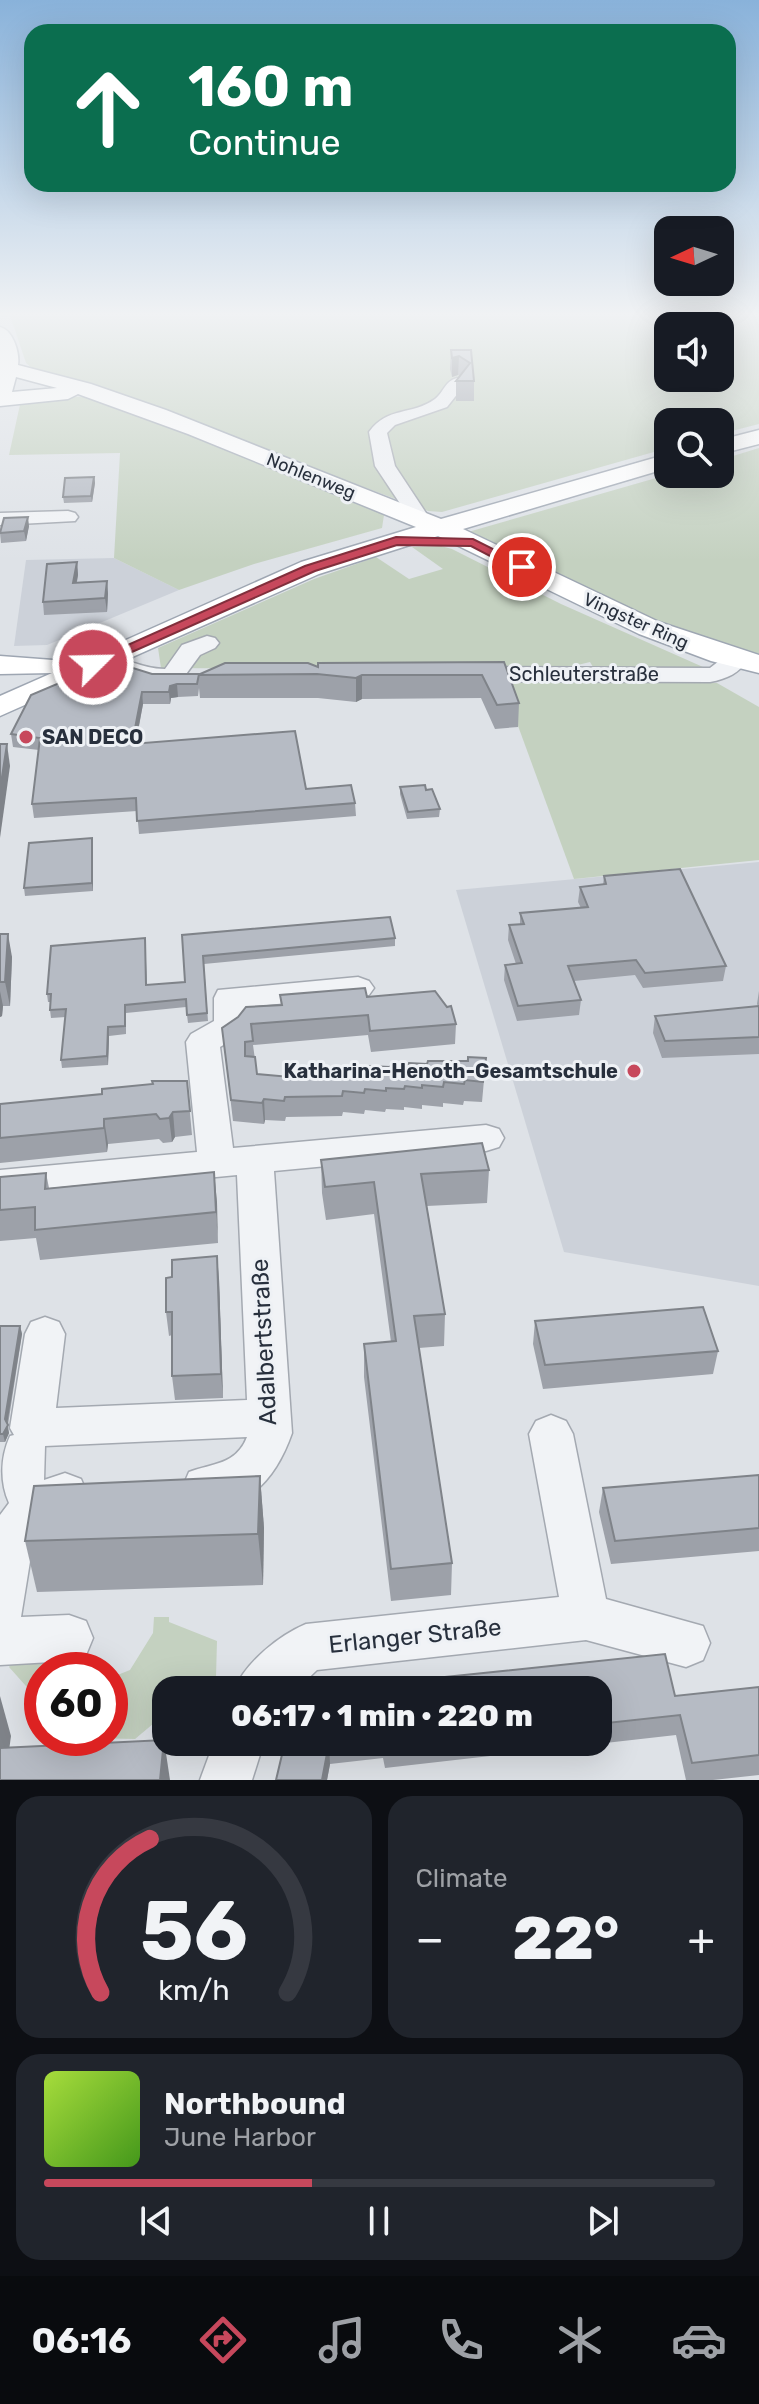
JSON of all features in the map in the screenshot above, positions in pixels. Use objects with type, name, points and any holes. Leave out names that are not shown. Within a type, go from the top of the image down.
[{"type":"main road","points":[[1,404],[44,395]]},
{"type":"main road","name":"Nohlenweg","points":[[105,395],[431,524]]},
{"type":"main road","points":[[734,443],[759,437]]},
{"type":"main road","points":[[4,702],[310,568],[392,538],[431,524],[654,465]]},
{"type":"main road","points":[[387,506],[394,524],[392,538]]},
{"type":"main road","name":"Vingster Ring","points":[[431,524],[651,630],[748,662]]},
{"type":"main road","points":[[4,702],[43,666],[152,616],[252,578],[392,538],[473,543]]},
{"type":"main road","points":[[0,665],[43,666]]},
{"type":"street","points":[[431,524],[407,505],[390,476],[378,445],[378,432],[390,419],[441,403],[447,395]]},
{"type":"street","points":[[0,519],[68,517]]},
{"type":"street","points":[[172,676],[191,650],[207,643]]},
{"type":"street","name":"Schleuterstraße","points":[[444,674],[710,675],[748,662]]},
{"type":"street","points":[[93,664],[120,664],[153,676],[204,675]]},
{"type":"street","name":"Adalbertstraße","points":[[158,1488],[220,1485],[242,1477],[262,1459],[270,1433],[236,1162],[203,1042],[231,1026],[230,998],[358,988]]},
{"type":"street","points":[[0,1184],[486,1138]]},
{"type":"street","points":[[45,1334],[32,1428],[269,1418]]},
{"type":"street","points":[[551,1434],[586,1617]]},
{"type":"street","points":[[25,1450],[21,1484],[35,1503]]},
{"type":"street","points":[[0,1610],[11,1537],[35,1503],[66,1493],[112,1490]]},
{"type":"street","name":"Erlanger Straße","points":[[275,1676],[306,1648],[586,1617],[686,1643]]},
{"type":"street","points":[[0,1642],[69,1638]]},
{"type":"street","points":[[226,1780],[234,1756]]},
{"type":"shaded area","points":[[114,558],[179,590],[47,645],[14,646],[26,560]]},
{"type":"shaded area","name":"Katharina-Henoth-Gesamtschule","points":[[759,862],[759,1286],[564,1252],[456,890]]},
{"type":"green space","points":[[107,395],[759,395],[759,424],[734,430],[734,408],[654,408],[654,452],[442,512],[428,511],[208,429]]},
{"type":"green space","points":[[65,396],[101,398],[243,452],[384,515],[382,528],[254,564],[179,590],[114,558],[120,453],[9,455],[21,400]]},
{"type":"green space","points":[[759,448],[759,656],[656,628],[468,532],[654,479],[654,488],[734,488],[734,456]]},
{"type":"green space","points":[[441,546],[703,667],[697,670],[596,672],[590,662],[557,670],[161,668],[158,648],[314,579],[376,557],[409,579],[443,569],[412,547]]},
{"type":"green space","points":[[502,682],[717,683],[759,707],[759,860],[574,879]]},
{"type":"green space","points":[[154,1617],[169,1617],[169,1622],[217,1641],[216,1676],[152,1676],[152,1725],[135,1739],[128,1739],[128,1671],[153,1633]]},
{"type":"green space","points":[[24,1660],[24,1684],[9,1667],[13,1661]]},
{"type":"building","points":[[94,477],[91,496],[63,497],[65,478]]},
{"type":"building","points":[[28,517],[24,531],[0,533],[4,518]]},
{"type":"building","points":[[77,562],[73,583],[107,581],[105,598],[43,602],[47,564]]},
{"type":"building","points":[[504,662],[519,703],[497,705],[482,675],[362,675],[356,678],[317,674],[198,675],[225,663],[308,663],[318,667],[318,663]]},
{"type":"building","points":[[104,664],[116,671],[133,668],[152,674],[199,674],[197,684],[170,686],[169,692],[142,692],[132,744],[295,731],[306,789],[351,785],[355,803],[137,821],[136,798],[32,804],[40,738],[11,734],[31,695]]},
{"type":"building","points":[[0,744],[7,744],[0,790]]},
{"type":"building","points":[[425,785],[426,790],[432,789],[440,809],[408,812],[400,787]]},
{"type":"building","points":[[92,838],[92,883],[24,888],[29,843]]},
{"type":"building","points":[[680,869],[726,966],[645,973],[636,960],[568,966],[581,1000],[518,1006],[505,965],[522,963],[509,925],[524,924],[520,913],[588,907],[580,887],[606,884],[604,876]]},
{"type":"building","points":[[390,917],[395,938],[203,956],[207,1013],[187,1015],[186,999],[125,1005],[125,1026],[108,1027],[107,1056],[61,1060],[66,1009],[50,1010],[51,994],[47,994],[51,946],[145,938],[146,985],[185,982],[182,935]]},
{"type":"building","points":[[0,934],[8,934],[5,982],[0,982]]},
{"type":"building","points":[[365,988],[367,997],[435,991],[447,1007],[451,1006],[456,1024],[370,1031],[368,1015],[251,1024],[253,1041],[245,1042],[245,1056],[255,1057],[257,1074],[290,1077],[290,1074],[329,1073],[330,1069],[468,1061],[468,1057],[486,1058],[483,1082],[465,1080],[464,1084],[444,1082],[443,1087],[405,1086],[404,1089],[386,1088],[386,1091],[365,1089],[364,1093],[343,1091],[342,1096],[285,1097],[284,1101],[264,1099],[262,1103],[231,1100],[222,1028],[246,1007],[282,1005],[280,995]]},
{"type":"building","points":[[759,1006],[759,1037],[665,1041],[655,1016]]},
{"type":"building","points":[[152,1081],[187,1081],[190,1111],[173,1112],[169,1118],[160,1119],[156,1114],[104,1119],[104,1128],[0,1138],[0,1104],[102,1094],[102,1089],[153,1084]]},
{"type":"building","points":[[482,1143],[489,1170],[421,1174],[445,1314],[414,1316],[452,1563],[391,1569],[364,1344],[396,1341],[374,1182],[325,1187],[321,1160]]},
{"type":"building","points":[[214,1172],[216,1212],[35,1230],[35,1207],[0,1210],[0,1177],[46,1173],[45,1189]]},
{"type":"building","points":[[217,1256],[221,1374],[172,1376],[172,1312],[166,1312],[166,1278],[172,1277],[172,1260]]},
{"type":"building","points":[[703,1307],[718,1351],[545,1365],[535,1321]]},
{"type":"building","points":[[0,1326],[20,1326],[5,1419],[8,1425],[3,1434],[0,1434]]},
{"type":"building","points":[[759,1475],[759,1528],[615,1541],[603,1488]]},
{"type":"building","points":[[260,1476],[258,1534],[25,1541],[34,1486]]},
{"type":"building","points":[[665,1654],[675,1696],[759,1687],[759,1755],[692,1763],[680,1715],[612,1722],[612,1676],[455,1676]]},
{"type":"building","points":[[152,1741],[152,1756],[162,1756],[160,1780],[0,1780],[0,1748],[24,1747],[24,1756],[128,1756],[128,1742]]},
{"type":"building","points":[[282,1756],[327,1756],[322,1780],[276,1780]]},
{"type":"place","name":"SAN DECO","points":[[26,737]]},
{"type":"place","name":"Katharina-Henoth-Gesamtschule","points":[[634,1071]]},
{"type":"route","points":[[93,664],[310,568],[396,541],[473,543],[522,567]]}]
